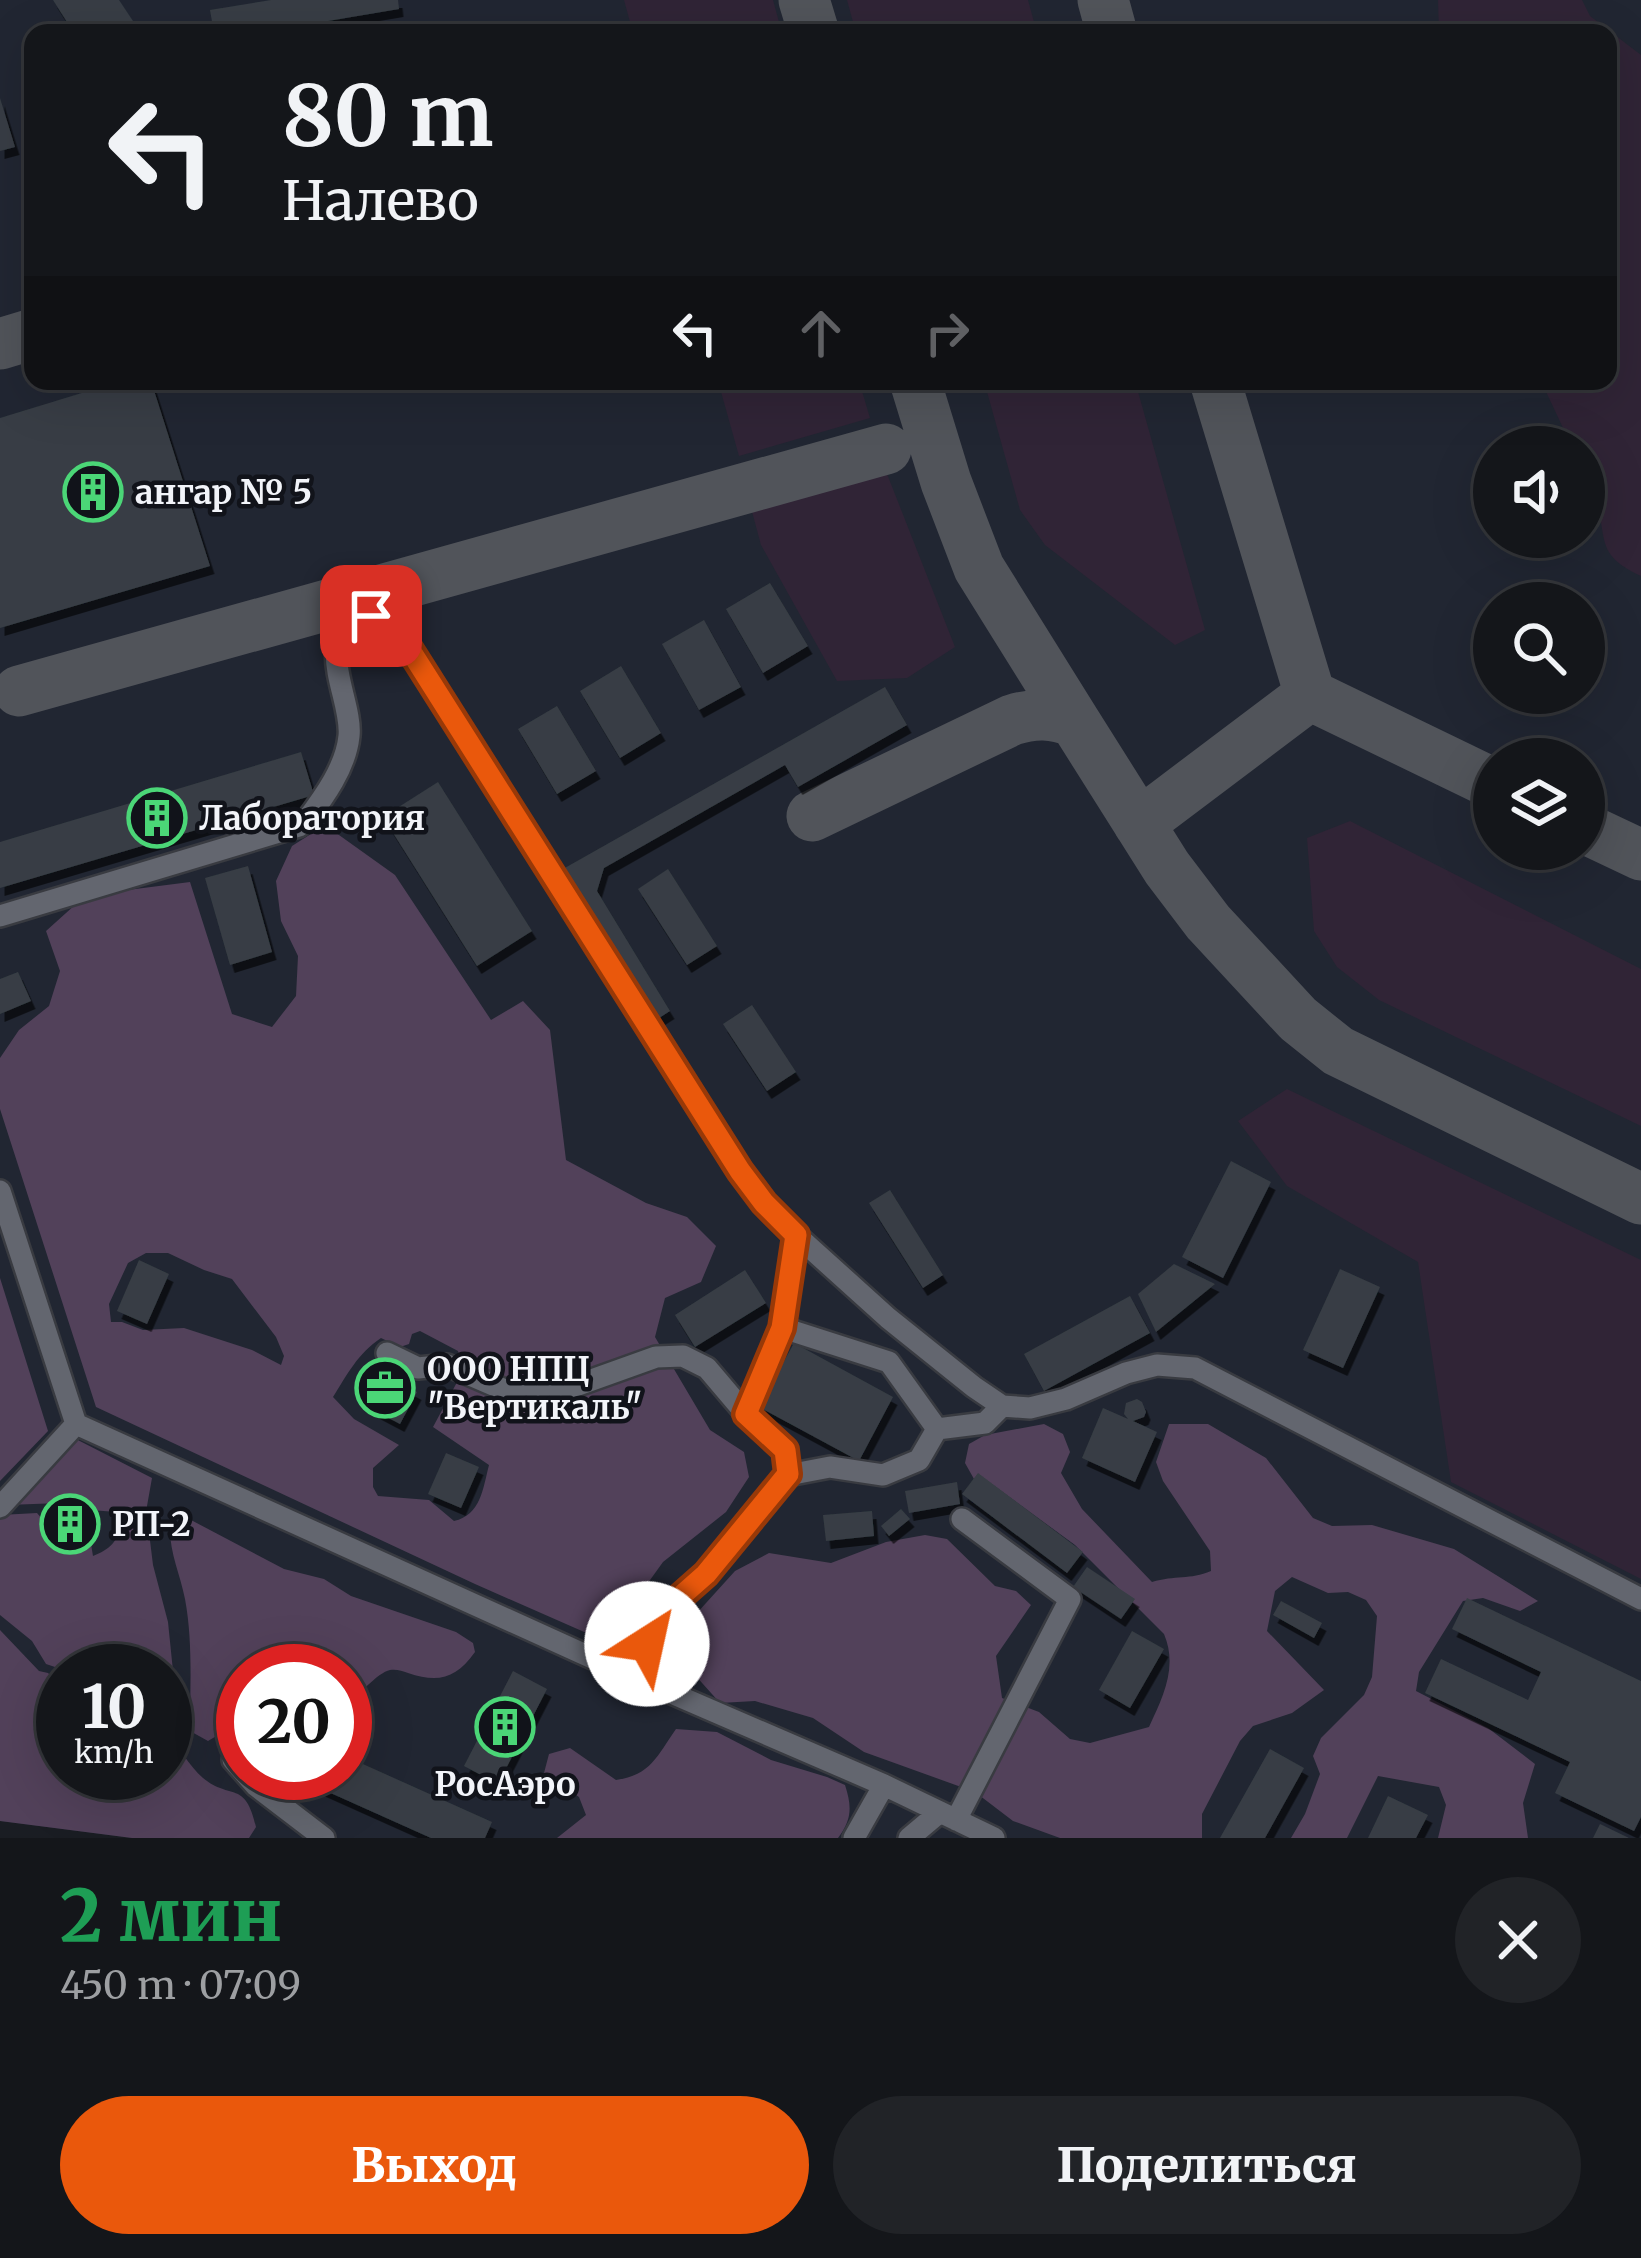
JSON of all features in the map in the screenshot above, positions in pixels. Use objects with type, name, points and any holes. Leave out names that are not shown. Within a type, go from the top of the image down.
[{"type":"lane","points":[[0,916],[306,821],[344,759],[350,732],[340,682],[340,633],[363,616],[378,617],[398,631],[740,1171],[796,1235],[911,1338],[1002,1406],[1030,1408],[1157,1365],[1195,1369],[1641,1599]]},
{"type":"lane","points":[[0,1191],[76,1424],[994,1838]]},
{"type":"lane","points":[[746,1414],[782,1328],[796,1235]]},
{"type":"lane","points":[[782,1328],[889,1362],[938,1429]]},
{"type":"lane","points":[[889,1362],[911,1338]]},
{"type":"lane","points":[[387,1353],[418,1368],[454,1367],[512,1393],[575,1386],[656,1357],[683,1356],[707,1368],[785,1450],[788,1474]]},
{"type":"lane","points":[[938,1429],[985,1423],[1002,1406]]},
{"type":"lane","points":[[0,1508],[76,1424]]},
{"type":"lane","points":[[632,1676],[663,1612],[706,1574],[788,1474],[830,1466],[883,1474],[919,1460],[938,1429]]},
{"type":"lane","points":[[909,1838],[948,1816],[1070,1599],[962,1520]]},
{"type":"lane","points":[[854,1838],[884,1785]]},
{"type":"lane","points":[[274,1800],[324,1838]]},
{"type":"shaded area","points":[[0,0],[1641,0],[1641,1838],[132,1838],[0,1821]]},
{"type":"shaded area","points":[[624,0],[773,0],[780,24],[631,24]]},
{"type":"shaded area","points":[[847,0],[1028,0],[1035,24],[854,24]]},
{"type":"shaded area","points":[[1438,0],[1582,0],[1600,24],[1439,24]]},
{"type":"shaded area","points":[[1617,37],[1641,55],[1641,576],[1618,562],[1607,548],[1605,426],[1562,426],[1545,390],[1617,390]]},
{"type":"shaded area","points":[[721,390],[862,390],[870,418],[739,456]]},
{"type":"shaded area","points":[[987,390],[1138,390],[1205,630],[1175,645],[1045,545],[1020,510]]},
{"type":"shaded area","points":[[880,456],[955,647],[907,678],[837,681],[761,545],[747,493]]},
{"type":"shaded area","points":[[1350,821],[1641,969],[1641,1126],[1379,1000],[1337,967],[1314,931],[1307,838]]},
{"type":"shaded area","points":[[325,825],[395,875],[491,1020],[523,1001],[550,1030],[566,1160],[646,1203],[687,1217],[716,1246],[701,1282],[665,1298],[655,1337],[710,1430],[744,1452],[749,1477],[726,1512],[663,1562],[640,1594],[631,1635],[591,1635],[96,1407],[0,1109],[0,1058],[19,1030],[49,1006],[60,971],[46,931],[76,904],[112,892],[190,882],[232,1014],[272,1027],[296,996],[298,956],[281,921],[276,881],[292,846]],"holes":[[[146,1253],[168,1253],[232,1279],[276,1337],[284,1356],[281,1365],[252,1350],[184,1328],[143,1330],[111,1322],[109,1304],[128,1263]],[[420,1331],[458,1351],[463,1371],[433,1427],[489,1465],[475,1507],[454,1521],[429,1500],[378,1496],[373,1468],[399,1445],[354,1419],[333,1397],[373,1344],[381,1338],[400,1347]]]},
{"type":"shaded area","points":[[1287,1089],[1641,1260],[1641,1579],[1451,1482],[1418,1262],[1287,1186],[1238,1121]]},
{"type":"shaded area","points":[[0,1278],[48,1431],[0,1481]]},
{"type":"shaded area","points":[[1044,1424],[1063,1434],[1070,1452],[1061,1473],[1082,1509],[1152,1582],[1211,1571],[1210,1551],[1163,1481],[1156,1462],[1169,1424],[1208,1424],[1266,1458],[1313,1518],[1332,1526],[1372,1525],[1454,1549],[1538,1601],[1520,1611],[1483,1598],[1463,1601],[1419,1672],[1416,1691],[1488,1728],[1535,1764],[1523,1803],[1528,1838],[1438,1838],[1446,1805],[1439,1787],[1378,1776],[1347,1838],[1291,1838],[1320,1774],[1313,1756],[1321,1738],[1364,1695],[1372,1677],[1377,1616],[1366,1600],[1348,1592],[1328,1593],[1292,1577],[1275,1591],[1267,1631],[1324,1690],[1292,1713],[1253,1726],[1240,1741],[1202,1814],[1202,1838],[1060,1838],[1013,1821],[975,1792],[864,1752],[813,1718],[755,1701],[720,1703],[668,1645],[735,1571],[769,1553],[831,1563],[886,1542],[925,1535],[947,1539],[995,1586],[1016,1591],[1031,1605],[996,1656],[1002,1698],[1039,1712],[1070,1739],[1090,1743],[1149,1727],[1169,1670],[1164,1634],[1075,1545],[993,1485],[974,1479],[965,1463],[969,1444],[985,1435]]},
{"type":"shaded area","points":[[70,1436],[152,1478],[148,1524],[170,1644],[36,1648],[0,1615],[0,1515],[37,1513],[43,1520],[44,1539],[90,1538],[93,1556],[112,1544],[118,1520],[116,1512],[91,1510],[87,1502],[7,1505]]},
{"type":"shaded area","points":[[191,1520],[284,1569],[324,1579],[351,1596],[456,1632],[473,1643],[475,1652],[446,1676],[428,1678],[395,1670],[372,1681],[372,1644],[216,1644],[216,1736],[208,1741],[192,1732],[192,1644],[170,1525]]},
{"type":"shaded area","points":[[0,1630],[36,1668],[36,1800],[192,1800],[192,1767],[216,1786],[216,1800],[245,1800],[256,1827],[249,1838],[132,1838],[0,1821]]},
{"type":"shaded area","points":[[676,1729],[717,1732],[771,1760],[845,1785],[849,1813],[843,1831],[838,1838],[557,1838],[586,1815],[579,1797],[544,1773],[549,1754],[570,1748],[616,1780],[645,1769]]},
{"type":"building","points":[[53,0],[119,0],[135,24],[68,24]]},
{"type":"building","points":[[271,0],[398,0],[399,9],[310,24],[212,24],[210,10]]},
{"type":"building","points":[[0,98],[15,147],[0,151]]},
{"type":"building","name":"ангар № 5","points":[[92,390],[154,390],[210,566],[0,628],[0,418]]},
{"type":"building","points":[[770,583],[808,646],[763,673],[726,609]]},
{"type":"building","points":[[704,620],[741,687],[699,710],[662,644]]},
{"type":"building","points":[[621,666],[661,733],[620,758],[580,691]]},
{"type":"building","points":[[885,687],[907,725],[798,787],[785,765],[604,868],[597,891],[670,1011],[656,1020],[563,869]]},
{"type":"building","points":[[557,706],[596,771],[557,794],[518,729]]},
{"type":"building","name":"Лаборатория","points":[[301,752],[314,795],[0,888],[0,842]]},
{"type":"building","points":[[438,782],[532,931],[477,966],[383,817]]},
{"type":"building","points":[[248,866],[272,952],[230,965],[205,878]]},
{"type":"building","points":[[668,869],[717,946],[687,965],[638,889]]},
{"type":"building","points":[[18,972],[31,1001],[0,1014],[0,979]]},
{"type":"building","points":[[752,1005],[796,1072],[767,1091],[723,1024]]},
{"type":"building","points":[[1231,1161],[1271,1182],[1223,1278],[1182,1257]]},
{"type":"building","points":[[890,1190],[943,1275],[923,1288],[869,1203]]},
{"type":"building","points":[[139,1260],[169,1274],[147,1324],[117,1311]]},
{"type":"building","points":[[1174,1264],[1215,1284],[1156,1332],[1138,1294]]},
{"type":"building","points":[[1340,1269],[1380,1287],[1343,1368],[1303,1350]]},
{"type":"building","points":[[745,1270],[766,1303],[695,1347],[675,1315]]},
{"type":"building","points":[[1130,1296],[1150,1333],[1044,1391],[1024,1354]]},
{"type":"building","points":[[794,1343],[893,1397],[859,1461],[759,1407]]},
{"type":"building","points":[[381,1372],[417,1392],[400,1424],[364,1405]]},
{"type":"building","points":[[1137,1399],[1146,1412],[1133,1421],[1157,1432],[1135,1482],[1082,1458],[1103,1408],[1128,1419],[1126,1403]]},
{"type":"building","points":[[446,1453],[479,1467],[461,1508],[428,1494]]},
{"type":"building","points":[[978,1473],[1083,1552],[1067,1573],[962,1494]]},
{"type":"building","points":[[957,1482],[960,1504],[909,1513],[905,1491]]},
{"type":"building","points":[[901,1509],[910,1519],[889,1536],[881,1526]]},
{"type":"building","points":[[872,1511],[874,1536],[826,1541],[823,1515]]},
{"type":"building","name":"РП-2","points":[[51,1515],[90,1517],[90,1534],[50,1532]]},
{"type":"building","points":[[1087,1567],[1135,1599],[1121,1619],[1073,1587]]},
{"type":"building","points":[[1467,1598],[1641,1681],[1641,1817],[1634,1831],[1555,1793],[1570,1762],[1425,1693],[1441,1659],[1528,1700],[1541,1672],[1452,1629]]},
{"type":"building","points":[[1281,1601],[1322,1623],[1314,1638],[1273,1615]]},
{"type":"building","points":[[1132,1631],[1164,1649],[1130,1708],[1099,1690]]},
{"type":"building","name":"РосАэро","points":[[513,1671],[547,1689],[498,1784],[464,1766]]},
{"type":"building","points":[[1270,1749],[1304,1768],[1265,1838],[1220,1838]]},
{"type":"building","points":[[372,1768],[492,1822],[485,1838],[431,1838],[346,1800],[372,1800]]},
{"type":"building","points":[[1388,1796],[1428,1815],[1416,1838],[1368,1838]]},
{"type":"building","points":[[1600,1824],[1629,1838],[1593,1838]]},
{"type":"taxiway","points":[[804,0],[811,24]]},
{"type":"taxiway","points":[[1103,0],[1110,24]]},
{"type":"taxiway","points":[[0,344],[24,337]]},
{"type":"taxiway","points":[[918,390],[979,568],[1167,868],[1208,922],[1298,1019],[1338,1051],[1641,1199]]},
{"type":"taxiway","points":[[1218,390],[1310,695],[1473,774]]},
{"type":"taxiway","points":[[19,691],[886,449]]},
{"type":"taxiway","points":[[1139,824],[1310,695]]},
{"type":"taxiway","points":[[812,816],[1012,720],[1044,715],[1075,722]]},
{"type":"taxiway","points":[[1605,838],[1641,855]]},
{"type":"place","name":"ангар № 5","points":[[93,492]]},
{"type":"place","name":"Лаборатория","points":[[157,818]]},
{"type":"place","name":"ООО НПЦ \"Вертикаль\"","points":[[385,1388]]},
{"type":"place","name":"РП-2","points":[[70,1524]]},
{"type":"place","name":"РосАэро","points":[[505,1727]]},
{"type":"route","points":[[371,616],[398,631],[740,1171],[796,1235],[782,1328],[746,1414],[785,1450],[788,1474],[706,1574],[663,1612],[647,1644]]}]
